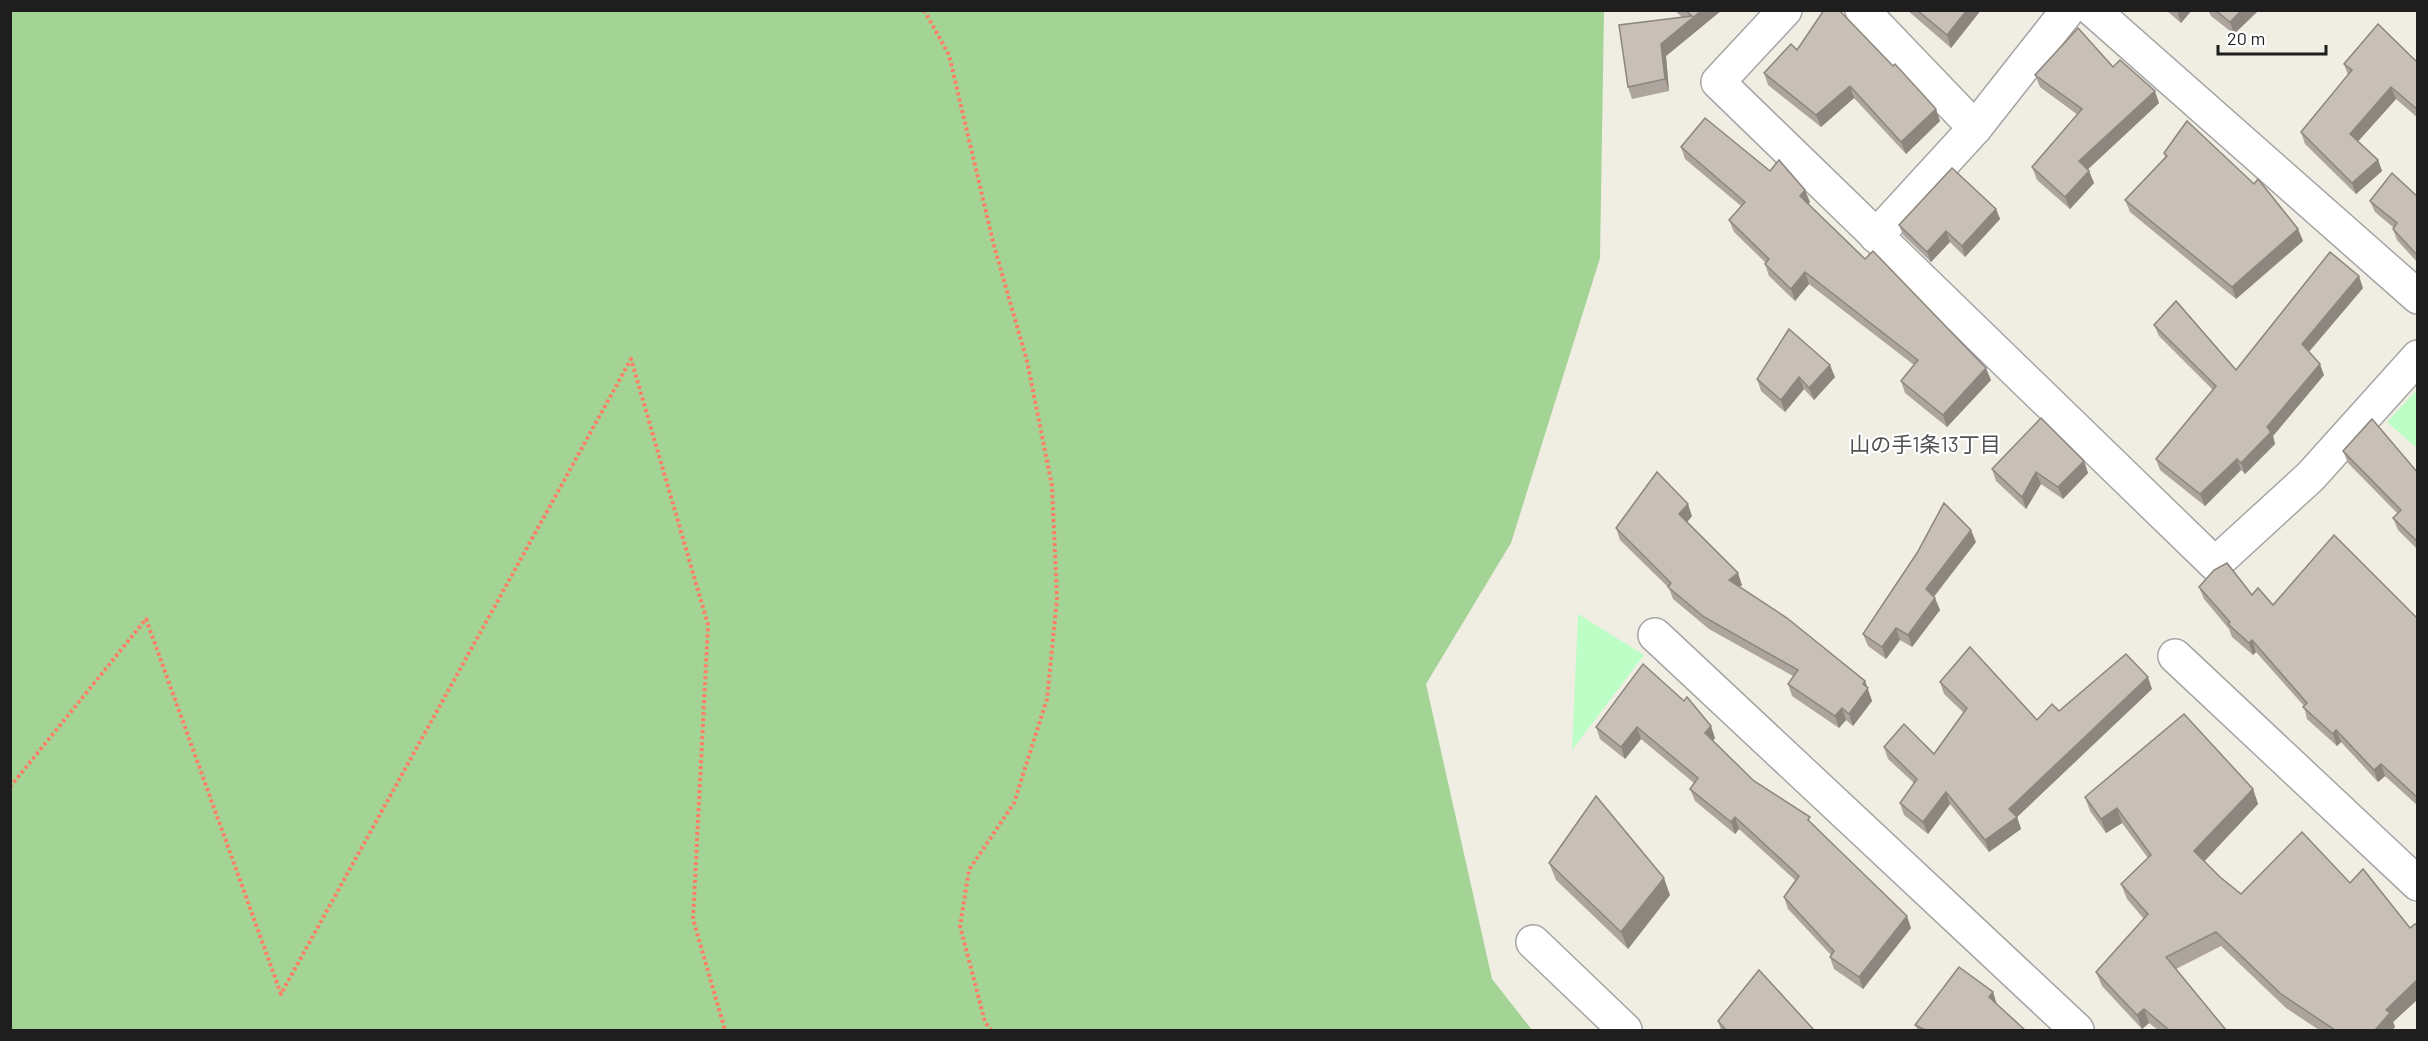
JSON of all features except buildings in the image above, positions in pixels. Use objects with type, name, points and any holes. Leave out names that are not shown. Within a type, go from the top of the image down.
[{"type":"street","points":[[1785,10],[1718,82],[2215,564],[2311,476],[2418,357]]},
{"type":"street","points":[[1862,10],[1976,128]]},
{"type":"street","points":[[1876,236],[1976,128],[2068,10]]},
{"type":"street","points":[[2093,10],[2418,297]]},
{"type":"street","points":[[1655,635],[2077,1030]]},
{"type":"street","points":[[2175,656],[2418,884]]},
{"type":"street","points":[[1533,942],[1625,1030]]},
{"type":"path","points":[[924,10],[949,55],[994,246],[1027,361],[1052,486],[1057,598],[1047,699],[1014,803],[969,870],[960,926],[985,1022],[991,1030]]},
{"type":"path","points":[[10,787],[146,619],[281,994],[631,359],[708,625],[693,919],[725,1030]]},
{"type":"green space","points":[[10,11],[1604,11],[1600,258],[1511,543],[1426,684],[1492,979],[1532,1030],[11,1030]]},
{"type":"green space","points":[[2417,390],[2417,448],[2387,422]]},
{"type":"green space","points":[[1578,614],[1644,655],[1572,750]]},
{"type":"district","name":"山の手1条13丁目","points":[[1925,445]]}]
